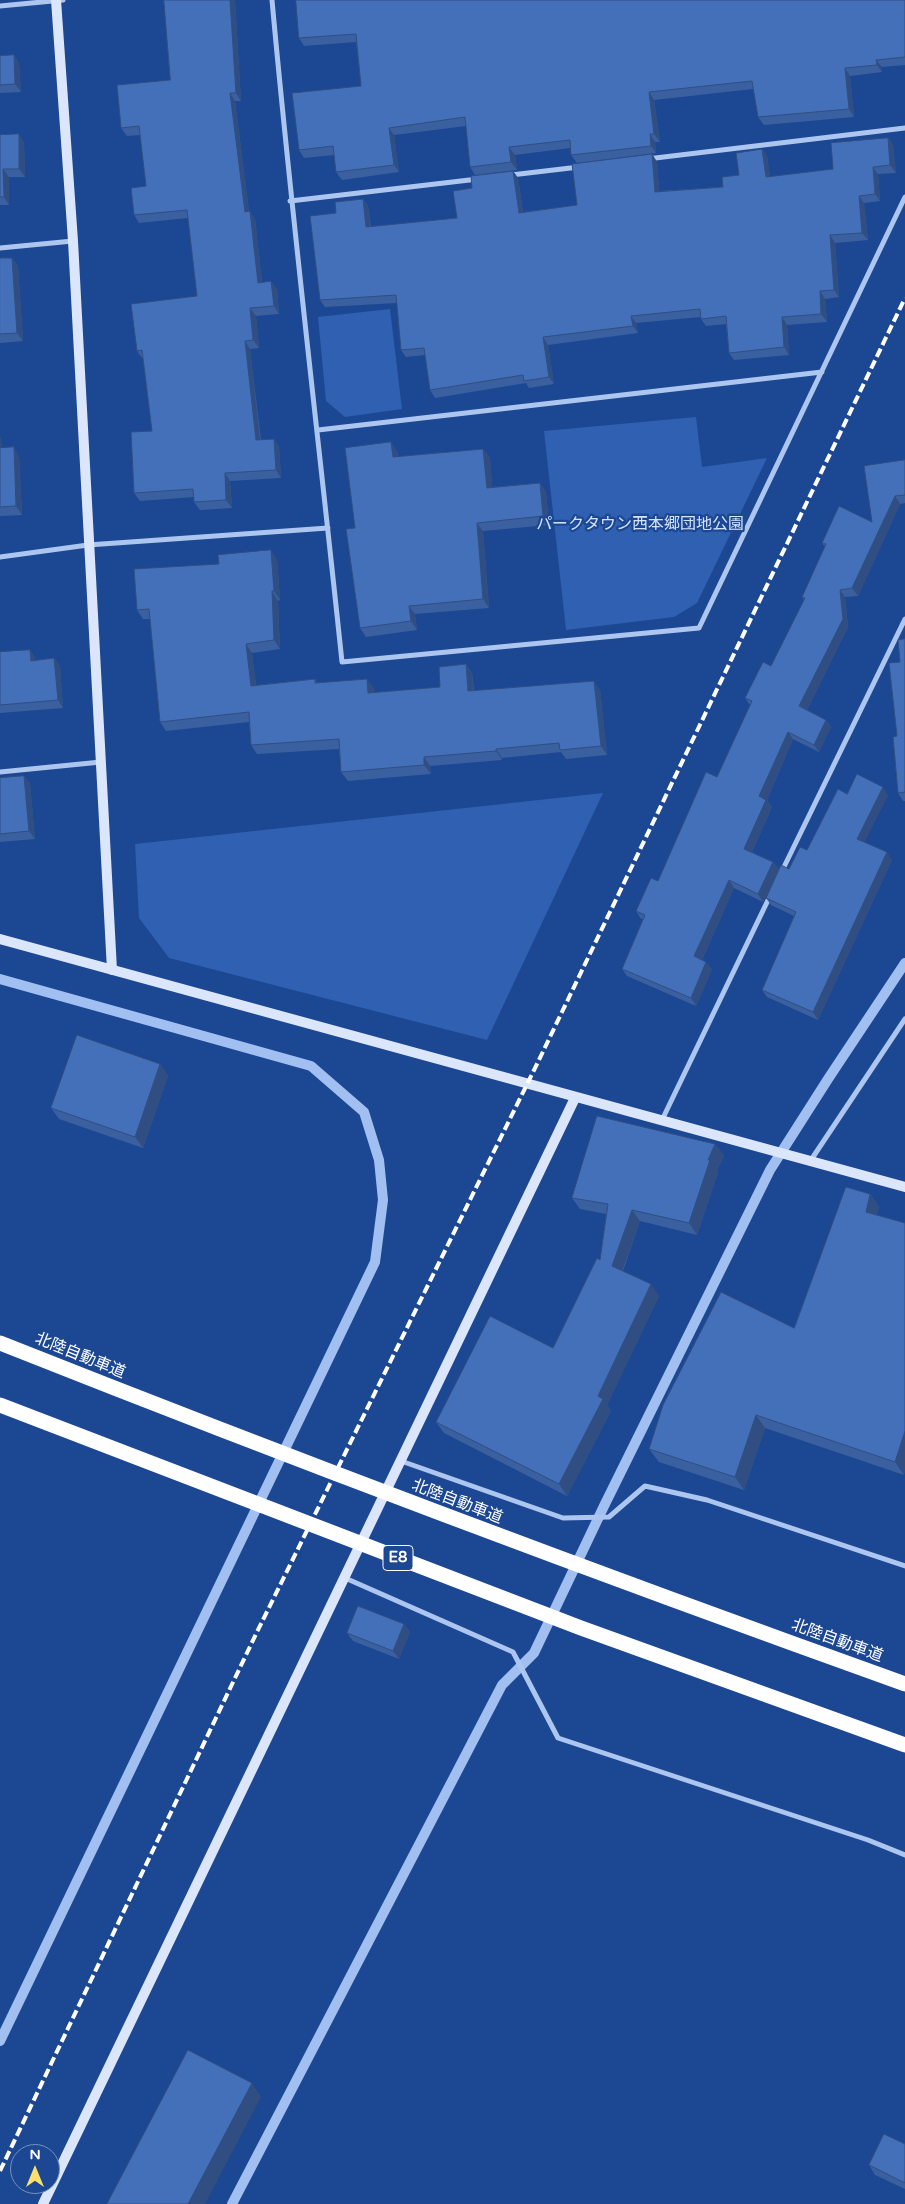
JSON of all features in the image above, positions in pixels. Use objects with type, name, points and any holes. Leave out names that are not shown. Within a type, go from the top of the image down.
[{"type":"highway","name":"北陸自動車道","points":[[0,1343],[236,1436],[599,1574],[905,1684]]},
{"type":"highway","name":"E8","points":[[0,1405],[581,1628],[905,1745]]},
{"type":"street","points":[[0,6],[58,0],[73,241],[112,970]]},
{"type":"street","points":[[272,0],[290,201],[318,430],[342,662],[699,628],[905,197]]},
{"type":"street","points":[[637,160],[905,128]]},
{"type":"street","points":[[508,175],[588,166]]},
{"type":"street","points":[[290,201],[488,178]]},
{"type":"street","points":[[0,248],[73,241]]},
{"type":"street","points":[[318,430],[822,372]]},
{"type":"street","points":[[0,557],[88,545],[328,528]]},
{"type":"street","points":[[778,879],[905,619]]},
{"type":"street","points":[[0,772],[100,762]]},
{"type":"street","points":[[662,1120],[774,888]]},
{"type":"street","points":[[0,939],[528,1082],[575,1098],[811,1160],[905,1187]]},
{"type":"street","points":[[811,1160],[905,1019]]},
{"type":"street","points":[[43,2204],[346,1578],[575,1098]]},
{"type":"street","points":[[401,1461],[564,1518],[609,1517],[645,1486],[707,1500],[905,1566]]},
{"type":"street","points":[[346,1578],[513,1652],[558,1738],[868,1840],[905,1855]]},
{"type":"green space","points":[[390,309],[402,409],[345,417],[326,401],[318,317]]},
{"type":"green space","name":"パークタウン西本郷団地公園","points":[[696,417],[702,467],[767,458],[697,603],[674,617],[566,630],[544,431]]},
{"type":"green space","points":[[603,793],[487,1040],[169,958],[139,918],[135,844]]},
{"type":"building","points":[[164,0],[230,0],[236,93],[230,93],[245,212],[250,211],[258,283],[271,281],[274,306],[250,308],[253,340],[245,341],[256,440],[274,439],[276,470],[225,473],[226,500],[194,502],[193,489],[134,493],[131,432],[152,431],[142,350],[137,351],[131,304],[197,296],[187,210],[134,215],[131,188],[146,186],[139,126],[121,128],[117,85],[170,80]]},
{"type":"building","points":[[296,0],[905,0],[905,57],[876,60],[877,65],[845,68],[849,109],[758,117],[752,81],[649,92],[654,134],[650,134],[651,146],[571,155],[570,140],[509,147],[511,162],[470,167],[465,117],[389,128],[394,165],[336,172],[333,146],[299,150],[292,93],[361,86],[356,34],[299,38]]},
{"type":"building","points":[[14,55],[15,84],[0,85],[0,56]]},
{"type":"building","points":[[19,134],[19,169],[3,169],[4,197],[0,197],[0,135]]},
{"type":"building","points":[[888,138],[890,165],[873,167],[875,194],[859,196],[862,233],[830,235],[834,290],[820,291],[821,314],[782,317],[784,347],[729,353],[726,316],[701,319],[700,309],[631,316],[633,326],[543,337],[549,377],[524,381],[523,375],[430,390],[424,348],[401,350],[396,295],[320,300],[310,216],[336,213],[335,202],[363,199],[366,227],[457,218],[453,191],[472,188],[471,176],[513,171],[519,213],[577,205],[572,164],[652,154],[655,192],[723,187],[722,177],[739,175],[736,153],[762,149],[766,177],[833,169],[831,143]]},
{"type":"building","points":[[0,258],[12,258],[17,333],[0,334]]},
{"type":"building","points":[[391,442],[393,457],[483,449],[487,488],[540,483],[543,516],[477,523],[483,599],[409,606],[411,621],[360,628],[346,529],[355,528],[345,448]]},
{"type":"building","points":[[14,447],[16,506],[0,507],[0,448]]},
{"type":"building","points":[[905,460],[905,495],[895,496],[852,588],[840,590],[843,619],[799,706],[826,720],[814,745],[788,732],[759,796],[766,800],[744,849],[773,862],[758,894],[729,880],[694,956],[706,962],[691,998],[622,969],[645,915],[636,911],[651,878],[658,881],[706,772],[717,777],[752,701],[745,698],[763,662],[771,666],[805,598],[802,597],[826,544],[822,543],[839,506],[872,522],[864,466]]},
{"type":"building","points":[[271,550],[274,591],[272,591],[274,640],[246,644],[251,686],[315,679],[315,683],[367,679],[368,693],[440,687],[439,667],[466,664],[468,691],[594,681],[601,746],[560,750],[559,743],[496,749],[496,751],[424,757],[424,765],[341,772],[339,739],[251,745],[249,712],[160,722],[149,609],[137,610],[134,569],[219,564],[218,555]]},
{"type":"building","points":[[905,639],[905,792],[898,793],[893,737],[897,736],[889,663],[900,662],[898,640]]},
{"type":"building","points":[[30,650],[31,661],[54,658],[58,700],[0,705],[0,652]]},
{"type":"building","points":[[857,774],[883,787],[857,839],[887,852],[813,1012],[762,990],[796,912],[766,898],[781,865],[789,869],[800,847],[807,850],[838,789],[847,794]]},
{"type":"building","points":[[24,776],[29,831],[0,834],[0,778]]},
{"type":"building","points":[[77,1035],[160,1064],[135,1137],[51,1108]]},
{"type":"building","points":[[597,1116],[715,1144],[708,1160],[710,1160],[689,1223],[632,1210],[612,1266],[651,1284],[598,1396],[603,1399],[559,1484],[436,1422],[490,1316],[553,1348],[597,1258],[600,1260],[608,1204],[572,1198]]},
{"type":"building","points":[[846,1187],[870,1194],[866,1212],[905,1223],[905,1431],[895,1462],[756,1415],[735,1477],[649,1449],[663,1405],[721,1292],[794,1328]]},
{"type":"building","points":[[358,1606],[404,1624],[393,1651],[347,1633]]},
{"type":"building","points":[[188,2050],[252,2083],[188,2204],[107,2204]]},
{"type":"building","points":[[884,2134],[905,2144],[905,2183],[869,2165]]},
{"type":"waterway","points":[[232,2204],[502,1685],[534,1653],[604,1506],[770,1170],[905,963]]},
{"type":"waterway","points":[[0,979],[311,1066],[364,1112],[379,1160],[383,1200],[375,1262],[0,2041]]},
{"type":"railway","points":[[0,2171],[256,1634],[537,1064],[905,298]]}]
